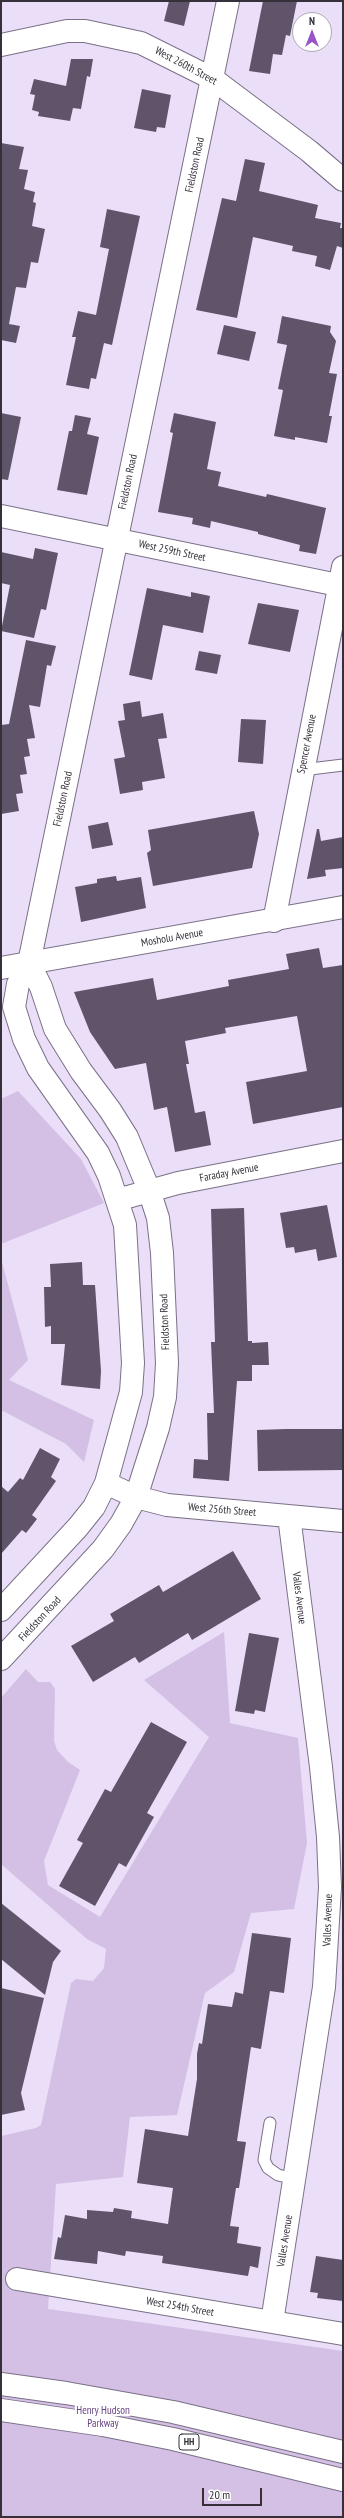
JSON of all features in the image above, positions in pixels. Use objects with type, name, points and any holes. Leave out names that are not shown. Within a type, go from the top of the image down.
[{"type":"main road","name":"Fieldston Road","points":[[1,1610],[78,1527],[94,1506],[106,1483],[132,1392],[134,1363],[129,1256],[125,1225],[117,1200],[98,1153],[38,1068],[24,1039],[14,1007],[18,984],[29,963],[115,540],[228,1]]},
{"type":"main road","name":"West 260th Street","points":[[1,45],[68,31],[85,31],[140,43],[161,51],[213,78],[309,151],[343,180]]},
{"type":"main road","name":"West 259th Street","points":[[1,516],[115,540],[342,579]]},
{"type":"main road","name":"Spencer Avenue","points":[[274,921],[302,770],[342,579]]},
{"type":"main road","name":"Mosholu Avenue","points":[[1,968],[274,921],[343,907]]},
{"type":"main road","name":"Fieldston Road","points":[[1,1659],[28,1633],[103,1549],[121,1524],[136,1497],[158,1428],[165,1397],[167,1363],[162,1253],[158,1218],[149,1190],[127,1137],[81,1071],[55,1029],[41,987],[29,963]]},
{"type":"main road","name":"Faraday Avenue","points":[[117,1200],[149,1190],[343,1151]]},
{"type":"main road","name":"West 256th Street","points":[[106,1483],[136,1497],[167,1505],[343,1521]]},
{"type":"main road","name":"Valles Avenue","points":[[272,2322],[324,1988],[330,1887],[328,1837],[321,1767],[289,1516]]},
{"type":"main road","name":"West 254th Street","points":[[17,2279],[343,2334]]},
{"type":"main road","name":"HH","points":[[1,2384],[136,2405],[244,2428],[343,2452]]},
{"type":"main road","name":"HH","points":[[1,2410],[81,2422],[173,2439],[343,2480]]},
{"type":"main road","points":[[244,2428],[343,2439]]},
{"type":"lane","points":[[302,770],[343,765]]},
{"type":"lane","points":[[270,2123],[264,2160],[268,2168],[278,2175],[294,2179]]},
{"type":"green space","points":[[18,1091],[81,1159],[104,1203],[1,1244],[1,1099]]},
{"type":"green space","points":[[1,1258],[28,1360],[9,1380],[94,1420],[84,1462],[66,1444],[1,1410]]},
{"type":"green space","name":"Henry Hudson Parkway","points":[[224,1632],[230,1723],[298,1738],[307,1843],[294,1909],[251,1913],[234,1972],[205,1993],[177,2115],[130,2117],[123,2177],[56,2184],[48,2309],[343,2351],[343,2517],[1,2517],[1,2136],[36,2128],[41,2125],[71,1983],[76,1979],[93,1981],[104,1968],[106,1949],[87,1939],[1,1864],[1,1698],[26,1669],[38,1682],[50,1682],[55,1689],[54,1741],[57,1750],[68,1762],[80,1770],[44,1861],[48,1885],[100,1917],[209,1737],[144,1680]]},
{"type":"building","points":[[169,1],[190,1],[184,26],[164,21]]},
{"type":"building","points":[[263,1],[297,1],[295,12],[292,12],[290,36],[286,35],[282,55],[273,54],[270,74],[249,71]]},
{"type":"building","points":[[71,59],[93,59],[90,77],[87,76],[81,109],[73,108],[70,121],[38,116],[39,112],[32,110],[35,95],[30,94],[34,79],[66,86]]},
{"type":"building","points":[[142,89],[171,95],[165,128],[157,127],[156,132],[134,128]]},
{"type":"building","points":[[1,143],[24,147],[19,169],[28,170],[24,189],[35,192],[33,202],[36,203],[32,226],[45,229],[38,263],[31,262],[26,288],[16,287],[9,324],[20,326],[16,343],[1,340]]},
{"type":"building","points":[[245,159],[265,163],[259,191],[318,205],[315,218],[341,223],[340,228],[343,228],[343,248],[337,246],[330,270],[315,266],[317,256],[292,251],[293,246],[253,237],[237,318],[196,310],[222,198],[236,201]]},
{"type":"building","points":[[107,209],[140,216],[112,345],[104,343],[96,379],[91,378],[89,389],[66,385],[76,337],[72,337],[78,311],[96,315],[109,249],[100,247]]},
{"type":"building","points":[[282,316],[331,326],[330,332],[336,341],[329,373],[337,374],[329,416],[332,416],[327,443],[295,437],[295,440],[274,436],[283,390],[278,389],[287,345],[277,343]]},
{"type":"building","points":[[224,325],[256,332],[249,361],[217,354]]},
{"type":"building","points":[[1,413],[21,417],[8,480],[1,479]]},
{"type":"building","points":[[174,413],[216,422],[207,469],[221,472],[218,486],[266,497],[267,494],[326,508],[316,554],[299,551],[300,545],[258,534],[258,532],[211,521],[210,528],[192,524],[193,518],[158,512],[173,433],[170,432]]},
{"type":"building","points":[[75,415],[91,418],[87,434],[99,437],[87,495],[57,490],[69,431],[72,431]]},
{"type":"building","points":[[35,548],[58,553],[46,610],[41,609],[34,638],[1,631],[10,585],[1,583],[1,552],[33,559]]},
{"type":"building","points":[[147,588],[191,597],[191,592],[210,596],[203,633],[163,625],[152,680],[129,675]]},
{"type":"building","points":[[258,603],[299,610],[290,652],[248,644]]},
{"type":"building","points":[[26,640],[56,646],[51,666],[47,665],[40,707],[29,705],[35,738],[27,739],[30,756],[24,757],[27,774],[20,775],[23,793],[16,794],[19,811],[1,814],[1,725],[9,724]]},
{"type":"building","points":[[199,651],[221,655],[217,674],[195,670]]},
{"type":"building","points":[[140,701],[142,717],[163,713],[167,738],[158,739],[165,778],[142,782],[143,790],[120,794],[114,759],[125,757],[118,721],[125,720],[123,704]]},
{"type":"building","points":[[241,719],[266,720],[263,764],[238,762]]},
{"type":"building","points":[[254,811],[259,834],[252,868],[153,886],[147,853],[151,850],[148,830]]},
{"type":"building","points":[[108,822],[113,845],[92,849],[88,826]]},
{"type":"building","points":[[317,829],[319,829],[321,841],[343,837],[343,868],[325,870],[326,876],[307,879]]},
{"type":"building","points":[[116,876],[117,881],[141,877],[146,908],[81,922],[75,887],[97,883],[97,879]]},
{"type":"building","points":[[319,948],[323,968],[343,965],[343,1107],[253,1124],[246,1082],[307,1071],[297,1016],[225,1028],[226,1033],[185,1041],[189,1064],[186,1064],[195,1113],[205,1111],[211,1145],[175,1152],[167,1107],[154,1110],[146,1063],[115,1069],[90,1032],[74,992],[153,978],[157,1000],[229,986],[228,980],[289,969],[286,954]]},
{"type":"building","points":[[327,1205],[337,1257],[318,1261],[316,1249],[295,1253],[294,1247],[286,1248],[280,1213]]},
{"type":"building","points":[[244,1208],[248,1341],[252,1341],[252,1343],[268,1342],[269,1365],[252,1365],[252,1381],[237,1381],[229,1481],[193,1478],[194,1459],[208,1460],[207,1413],[214,1413],[211,1342],[215,1342],[211,1209]]},
{"type":"building","points":[[82,1262],[83,1285],[95,1285],[101,1371],[100,1389],[61,1385],[65,1344],[51,1344],[51,1326],[45,1327],[44,1287],[51,1287],[50,1264]]},
{"type":"building","points":[[343,1429],[343,1470],[258,1471],[257,1430]]},
{"type":"building","points":[[40,1448],[60,1459],[51,1477],[56,1481],[32,1515],[37,1519],[26,1533],[22,1530],[1,1554],[1,1486],[8,1492],[20,1478],[23,1480]]},
{"type":"building","points":[[233,1551],[261,1599],[192,1640],[188,1633],[139,1663],[135,1657],[93,1682],[71,1646],[114,1621],[110,1614],[159,1585],[163,1592]]},
{"type":"building","points":[[249,1633],[279,1638],[265,1712],[255,1710],[254,1714],[235,1711]]},
{"type":"building","points":[[151,1722],[187,1742],[147,1813],[154,1817],[126,1867],[119,1863],[95,1906],[59,1886],[83,1843],[77,1840],[105,1789],[111,1792]]},
{"type":"building","points":[[1,1903],[61,1951],[53,1962],[45,1995],[1,1959]]},
{"type":"building","points":[[252,1933],[291,1938],[284,1993],[270,1991],[261,2049],[251,2047],[237,2141],[246,2142],[239,2188],[236,2188],[230,2226],[239,2227],[237,2243],[261,2247],[258,2268],[250,2266],[248,2276],[162,2263],[163,2256],[126,2251],[125,2256],[98,2251],[97,2264],[54,2259],[58,2237],[61,2238],[65,2215],[87,2219],[87,2210],[113,2212],[114,2208],[132,2211],[131,2218],[168,2224],[173,2188],[137,2183],[145,2129],[188,2136],[197,2079],[197,2054],[199,2043],[202,2044],[208,2004],[232,2007],[235,1992],[243,1994]]},
{"type":"building","points":[[1,1988],[44,1998],[21,2093],[25,2110],[1,2115]]},
{"type":"building","points":[[316,2256],[343,2260],[343,2301],[317,2298],[318,2293],[310,2292]]}]
